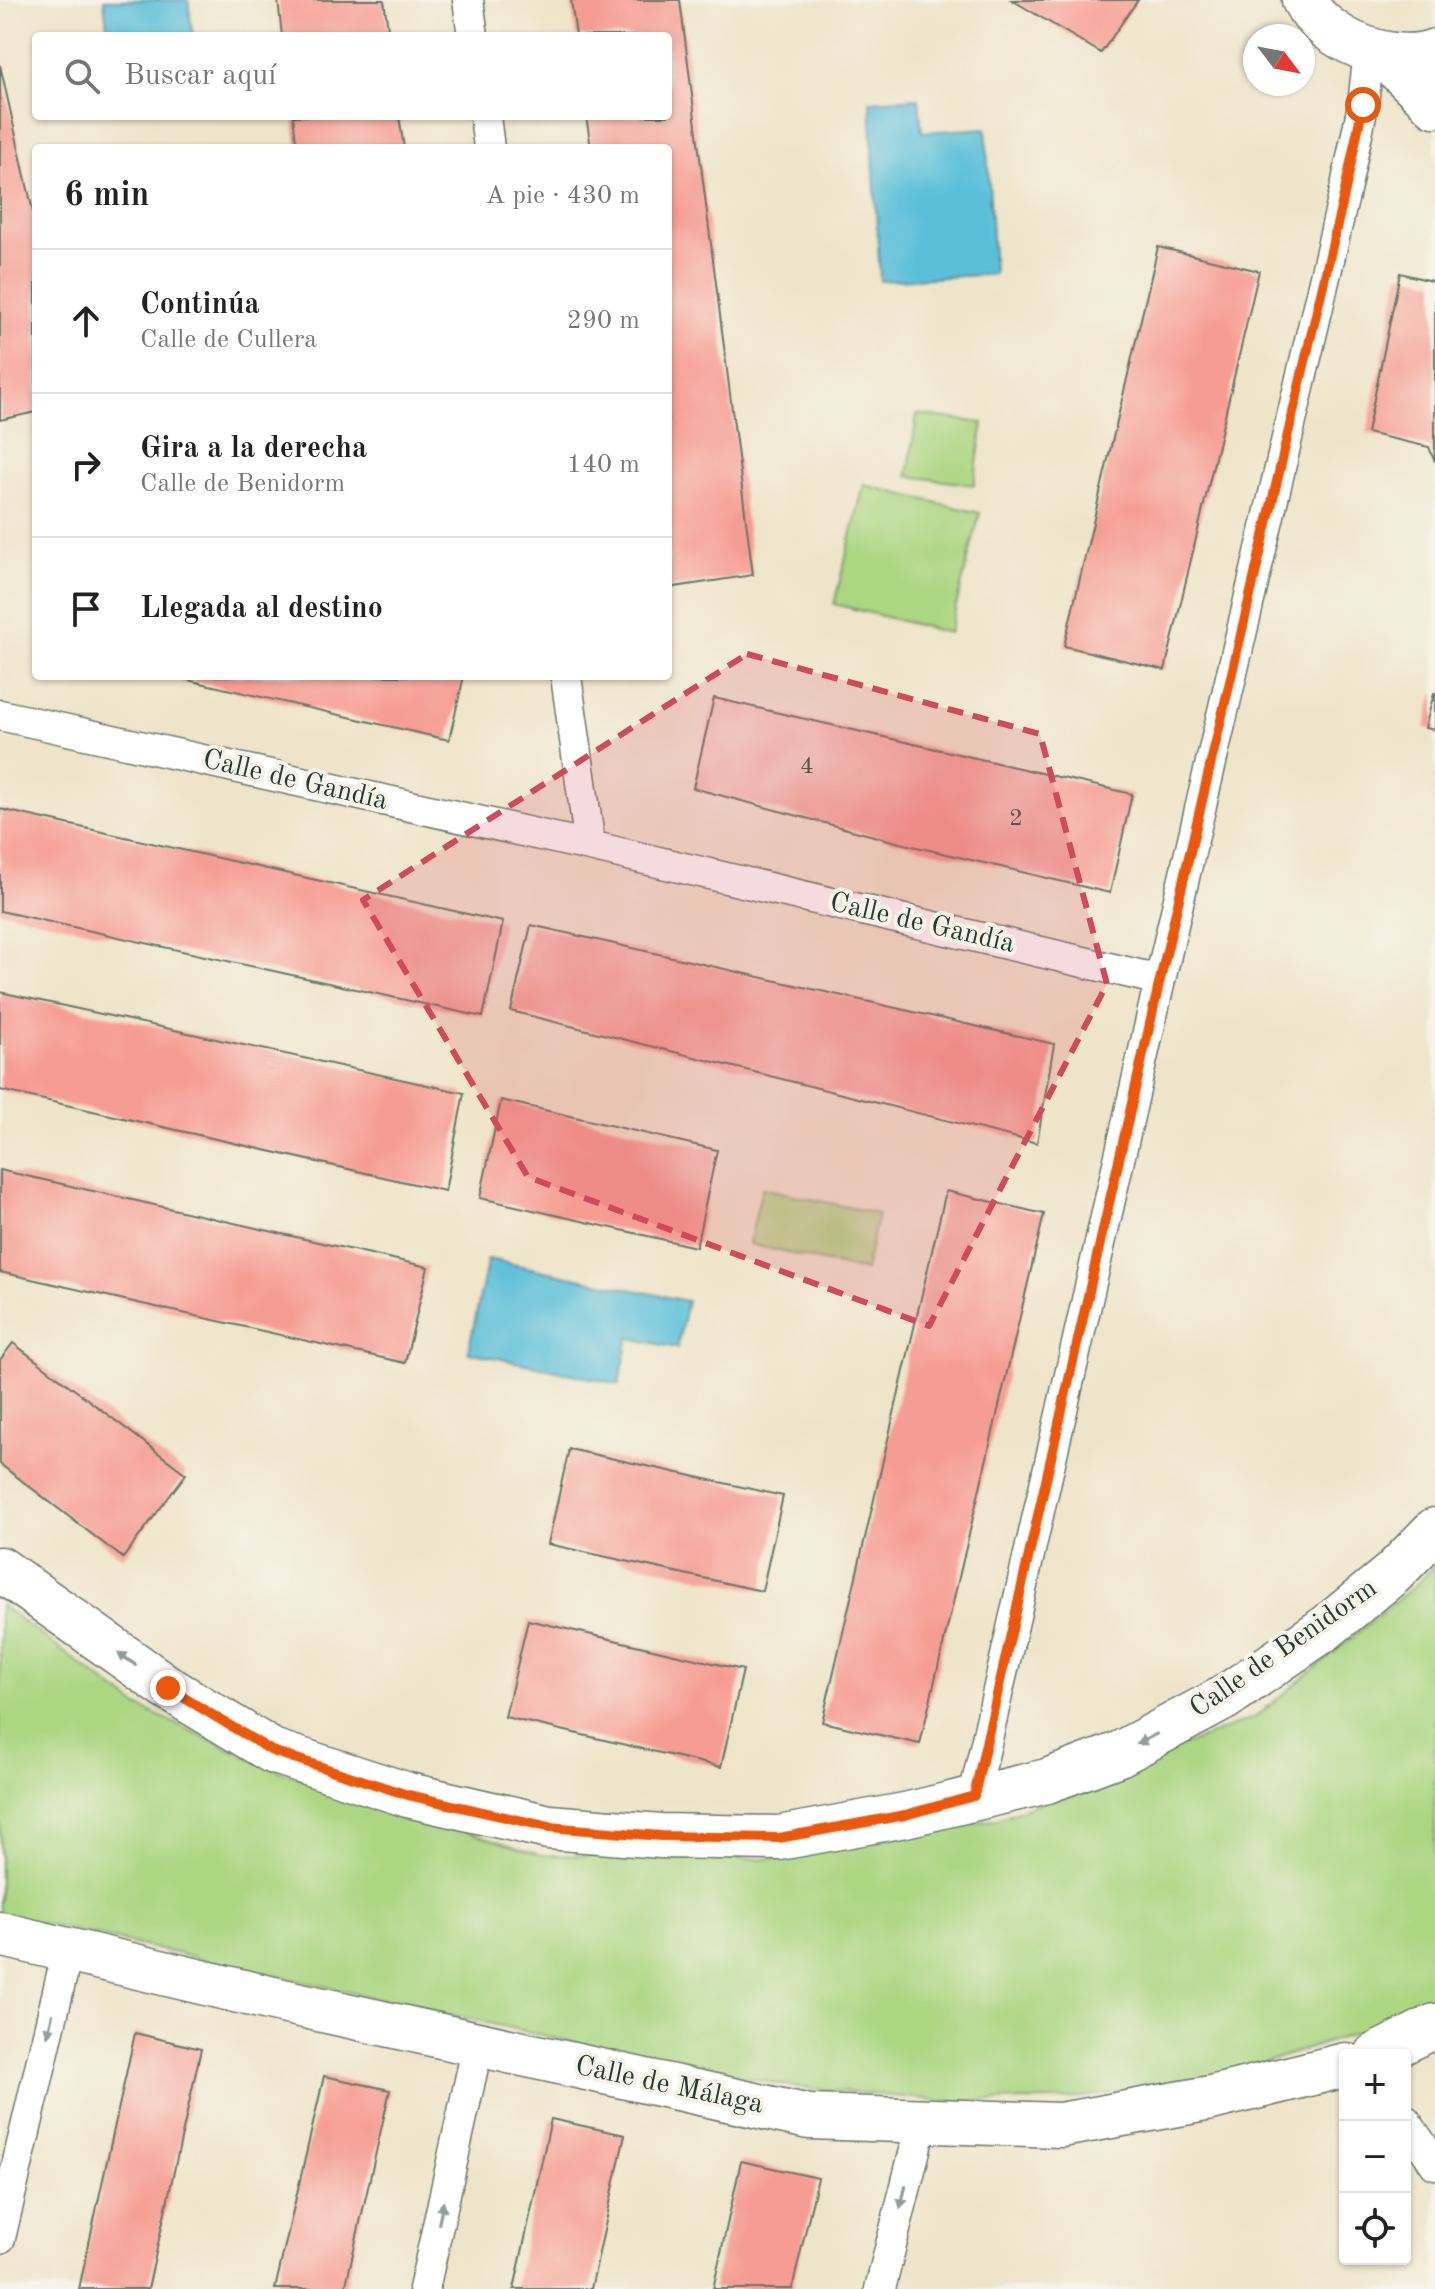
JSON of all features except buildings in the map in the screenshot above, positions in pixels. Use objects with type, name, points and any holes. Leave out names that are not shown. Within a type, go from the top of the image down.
[{"type":"street","points":[[468,0],[472,32]]},
{"type":"street","points":[[1303,2],[1334,33],[1375,52],[1435,105]]},
{"type":"street","points":[[1375,52],[1426,55],[1435,51]]},
{"type":"street","points":[[974,1796],[1375,52]]},
{"type":"street","points":[[486,120],[488,144]]},
{"type":"street","points":[[567,680],[590,846]]},
{"type":"street","name":"Calle de Gandía","points":[[0,715],[590,846],[1160,980]]},
{"type":"street","name":"Calle de Benidorm","points":[[0,1569],[168,1688],[272,1751],[408,1795],[549,1827],[661,1836],[779,1838],[905,1815],[974,1796],[1047,1781],[1119,1754],[1224,1698],[1326,1628],[1393,1573],[1435,1530]]},
{"type":"street","name":"Calle de Málaga","points":[[0,1934],[273,1999],[809,2117],[1061,2125],[1211,2098],[1339,2066]]},
{"type":"street","points":[[0,2238],[68,1949]]},
{"type":"street","points":[[1388,2049],[1435,2026]]},
{"type":"street","points":[[424,2289],[478,2044]]},
{"type":"street","points":[[1406,2121],[1435,2164]]},
{"type":"street","points":[[880,2289],[922,2122]]},
{"type":"highlighted area","points":[[747,654],[1040,734],[1107,984],[929,1326],[528,1177],[363,900]]},
{"type":"green space","points":[[917,414],[983,423],[974,485],[908,476]]},
{"type":"green space","points":[[864,485],[980,513],[949,633],[834,604]]},
{"type":"green space","points":[[762,1188],[878,1214],[865,1271],[749,1244]]},
{"type":"green space","points":[[1435,1565],[1435,1999],[1380,2025],[1226,2075],[1061,2100],[947,2101],[797,2087],[667,2063],[0,1914],[0,1605],[137,1706],[274,1769],[540,1855],[766,1859],[998,1819],[1256,1717],[1419,1582]]},
{"type":"water","points":[[104,0],[188,0],[192,32],[108,32]]},
{"type":"water","points":[[919,98],[922,132],[986,128],[994,274],[880,281],[870,101]]},
{"type":"water","points":[[488,1259],[687,1301],[677,1348],[629,1338],[619,1384],[468,1352]]},
{"type":"route","points":[[168,1688],[272,1751],[408,1795],[549,1827],[661,1836],[779,1838],[905,1815],[974,1796],[1363,105]]}]
